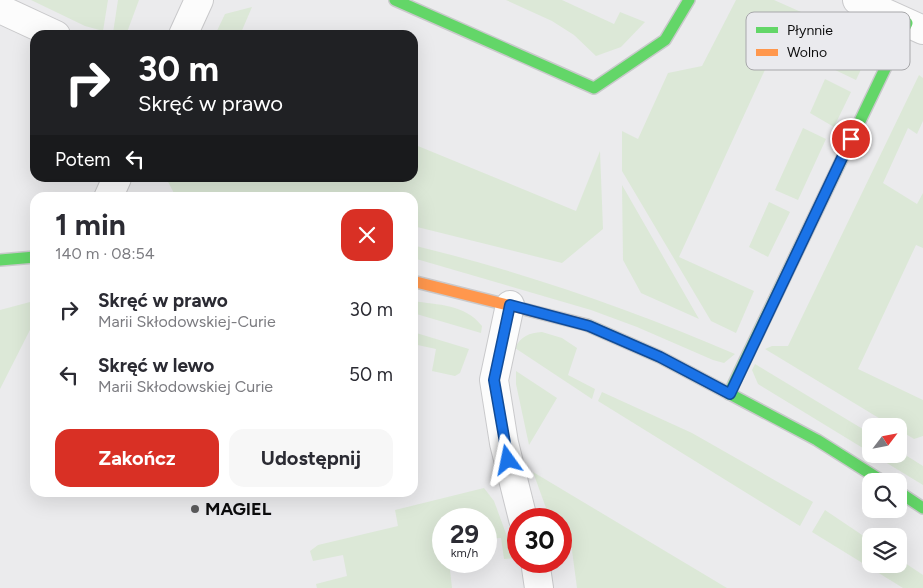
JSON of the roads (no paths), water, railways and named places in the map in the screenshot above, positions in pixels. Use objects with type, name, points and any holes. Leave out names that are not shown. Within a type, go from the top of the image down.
[{"type":"street","points":[[185,30],[199,0]]},
{"type":"street","points":[[395,0],[594,88],[665,40],[689,0]]},
{"type":"street","points":[[857,0],[883,12]]},
{"type":"street","points":[[0,9],[45,30]]},
{"type":"street","points":[[730,394],[893,70]]},
{"type":"street","points":[[0,260],[30,257]]},
{"type":"street","points":[[418,282],[589,326],[660,357],[817,440],[869,473]]},
{"type":"street","points":[[510,305],[494,380],[504,442],[520,508]]},
{"type":"street","points":[[907,497],[923,508]]},
{"type":"street","points":[[537,573],[539,588]]},
{"type":"place","name":"MAGIEL","points":[[195,509]]}]
